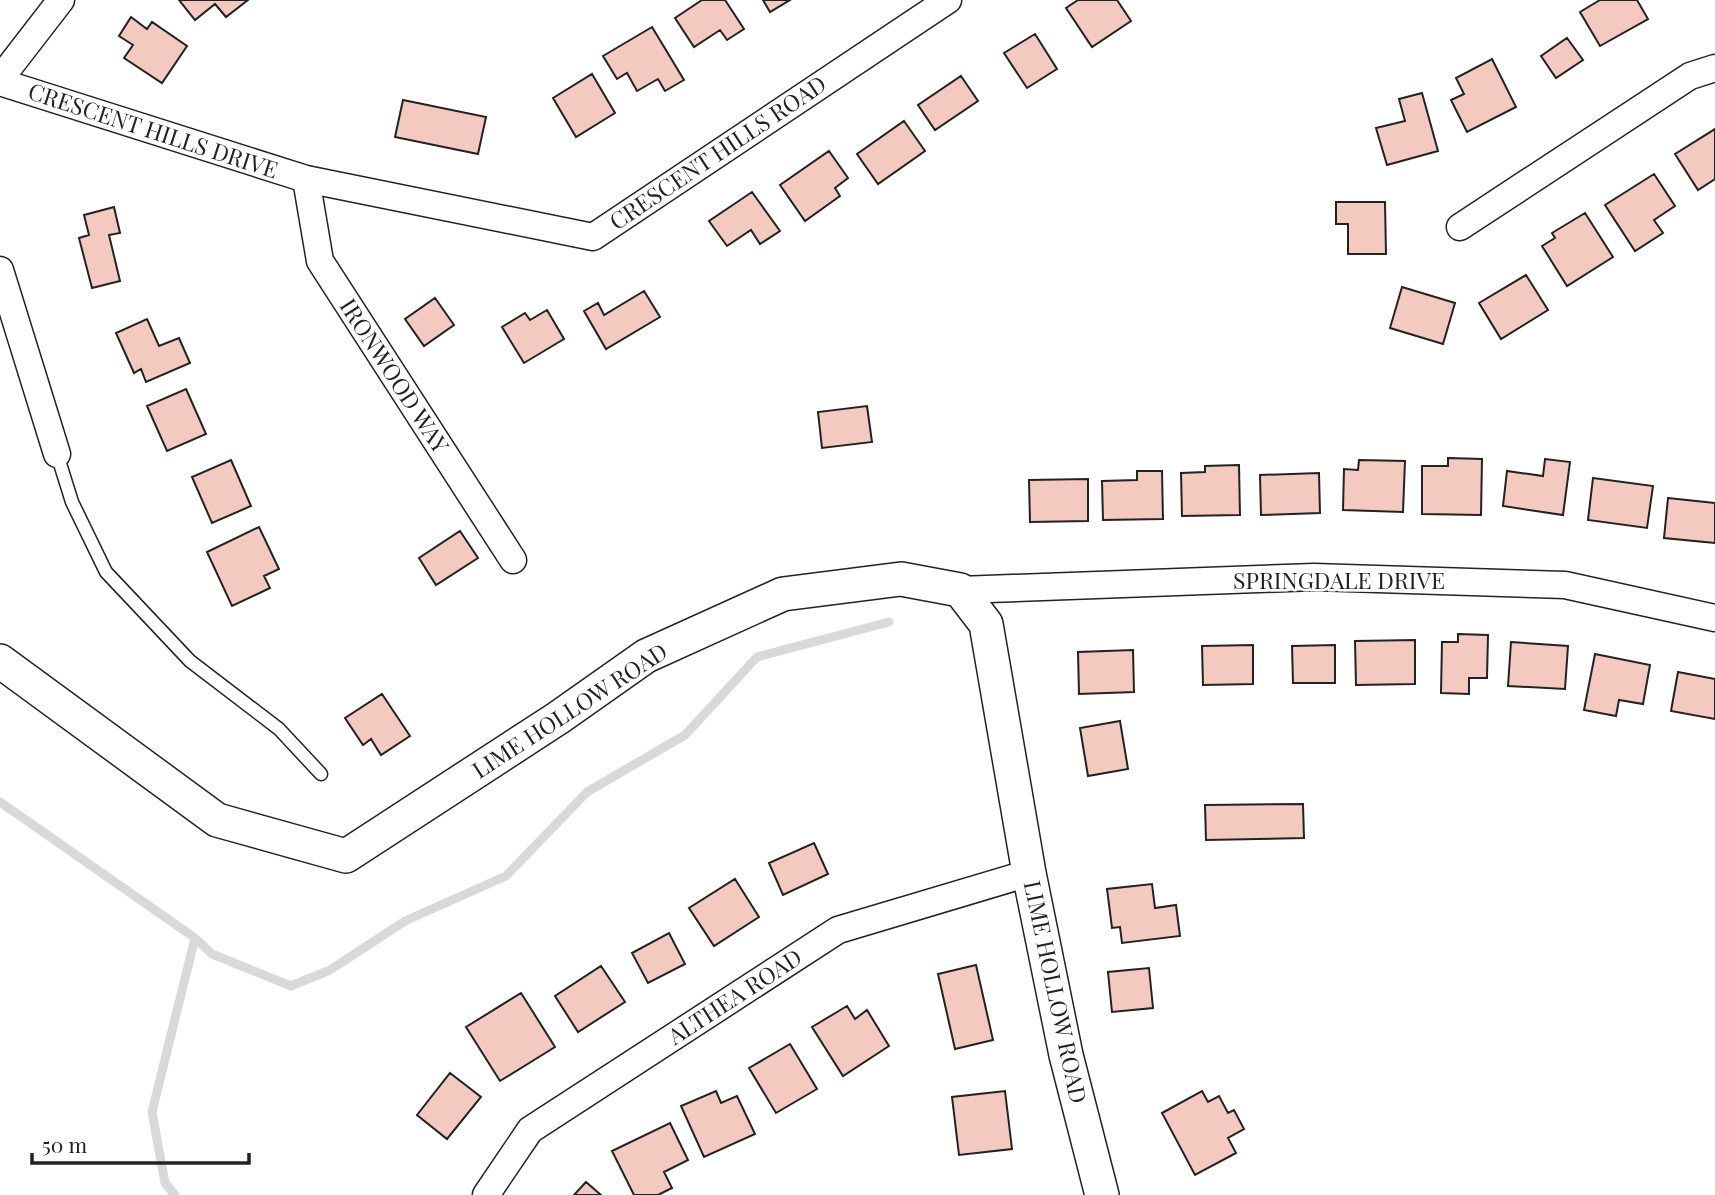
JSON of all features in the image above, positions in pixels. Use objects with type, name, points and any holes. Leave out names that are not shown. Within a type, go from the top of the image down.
[{"type":"street","points":[[0,80],[61,0]]},
{"type":"street","name":"CRESCENT HILLS ROAD","points":[[306,179],[593,237],[948,0]]},
{"type":"street","points":[[1460,227],[1690,76],[1715,68]]},
{"type":"street","name":"CRESCENT HILLS DRIVE","points":[[0,80],[306,179]]},
{"type":"street","name":"IRONWOOD WAY","points":[[306,179],[320,261],[513,561]]},
{"type":"street","points":[[0,270],[57,454]]},
{"type":"street","name":"SPRINGDALE DRIVE","points":[[960,590],[1314,577],[1565,585],[1715,618]]},
{"type":"street","name":"LIME HOLLOW ROAD","points":[[0,661],[217,820],[346,856],[558,718],[646,656],[783,594],[901,579],[960,590],[986,624],[1029,873],[1066,1055],[1102,1195]]},
{"type":"street","name":"ALTHEA ROAD","points":[[486,1195],[530,1130],[838,930],[1029,873]]},
{"type":"lane","points":[[57,454],[72,502],[106,572],[190,661],[279,729],[321,774]]},
{"type":"building","points":[[179,0],[248,0],[226,17],[215,4],[195,20]]},
{"type":"building","points":[[702,0],[725,0],[744,29],[727,40],[720,30],[694,47],[675,18]]},
{"type":"building","points":[[763,0],[790,0],[770,12]]},
{"type":"building","points":[[1078,0],[1117,0],[1131,21],[1092,47],[1066,8]]},
{"type":"building","points":[[1600,0],[1637,0],[1648,19],[1600,46],[1580,12]]},
{"type":"building","points":[[131,17],[147,29],[152,22],[187,46],[162,83],[124,58],[133,45],[119,36]]},
{"type":"building","points":[[652,27],[684,80],[665,91],[658,79],[637,91],[627,73],[617,79],[603,56]]},
{"type":"building","points":[[1035,34],[1057,69],[1027,88],[1004,53]]},
{"type":"building","points":[[1567,38],[1583,60],[1556,78],[1541,56]]},
{"type":"building","points":[[1492,59],[1516,107],[1467,132],[1451,100],[1464,94],[1456,78]]},
{"type":"building","points":[[592,74],[615,113],[576,137],[553,98]]},
{"type":"building","points":[[961,76],[978,101],[935,130],[918,105]]},
{"type":"building","points":[[1422,93],[1438,151],[1387,165],[1376,128],[1405,121],[1399,99]]},
{"type":"building","points":[[403,100],[486,117],[478,154],[395,137]]},
{"type":"building","points":[[904,121],[925,151],[878,184],[857,154]]},
{"type":"building","points":[[1715,129],[1715,179],[1698,190],[1675,154]]},
{"type":"building","points":[[829,151],[848,178],[835,188],[840,196],[805,221],[780,185]]},
{"type":"building","points":[[1654,174],[1675,206],[1654,220],[1663,233],[1635,251],[1605,205]]},
{"type":"building","points":[[752,192],[780,231],[760,244],[751,230],[727,246],[709,221]]},
{"type":"building","points":[[1336,202],[1385,202],[1386,254],[1348,254],[1348,224],[1336,224]]},
{"type":"building","points":[[114,207],[120,233],[109,235],[120,281],[92,288],[79,238],[89,235],[84,215]]},
{"type":"building","points":[[1585,213],[1613,257],[1567,286],[1542,246],[1555,238],[1552,233]]},
{"type":"building","points":[[1526,275],[1548,310],[1501,339],[1479,303]]},
{"type":"building","points":[[1402,287],[1455,303],[1443,344],[1390,328]]},
{"type":"building","points":[[644,291],[660,317],[606,349],[584,311],[598,303],[604,315]]},
{"type":"building","points":[[435,298],[454,325],[424,346],[405,319]]},
{"type":"building","points":[[547,310],[564,339],[524,363],[502,327],[525,313],[530,320]]},
{"type":"building","points":[[147,319],[159,346],[179,338],[190,363],[146,382],[141,369],[134,373],[116,333]]},
{"type":"building","points":[[186,389],[206,434],[167,451],[147,406]]},
{"type":"building","points":[[867,406],[872,442],[822,448],[818,412]]},
{"type":"building","points":[[1448,458],[1482,459],[1481,515],[1422,514],[1422,466],[1448,466]]},
{"type":"building","points":[[1545,459],[1570,462],[1563,515],[1503,506],[1507,471],[1543,476]]},
{"type":"building","points":[[231,460],[251,506],[212,523],[192,477]]},
{"type":"building","points":[[1359,460],[1405,461],[1403,512],[1343,510],[1344,469],[1358,470]]},
{"type":"building","points":[[1239,465],[1240,515],[1182,516],[1181,473],[1205,472],[1205,466]]},
{"type":"building","points":[[1137,471],[1162,471],[1163,519],[1103,520],[1102,481],[1137,480]]},
{"type":"building","points":[[1319,473],[1320,513],[1261,515],[1260,475]]},
{"type":"building","points":[[1593,478],[1653,486],[1647,528],[1588,520]]},
{"type":"building","points":[[1088,479],[1088,521],[1030,522],[1029,480]]},
{"type":"building","points":[[1668,498],[1715,503],[1715,543],[1664,538]]},
{"type":"building","points":[[259,527],[279,569],[264,576],[270,588],[232,606],[207,552]]},
{"type":"building","points":[[460,531],[478,558],[436,585],[419,558]]},
{"type":"building","points":[[1458,634],[1488,635],[1487,678],[1469,678],[1469,694],[1441,693],[1442,642],[1458,642]]},
{"type":"building","points":[[1415,640],[1415,684],[1356,685],[1355,641]]},
{"type":"building","points":[[1511,642],[1568,646],[1565,689],[1508,686]]},
{"type":"building","points":[[1253,645],[1253,684],[1203,685],[1202,646]]},
{"type":"building","points":[[1335,645],[1335,683],[1293,683],[1292,646]]},
{"type":"building","points":[[1133,650],[1134,692],[1079,694],[1078,652]]},
{"type":"building","points":[[1595,654],[1650,665],[1643,704],[1619,700],[1616,716],[1584,710]]},
{"type":"building","points":[[1678,672],[1715,679],[1715,719],[1671,711]]},
{"type":"building","points":[[382,694],[410,736],[381,755],[371,739],[363,745],[345,718]]},
{"type":"building","points":[[1120,721],[1128,769],[1088,776],[1080,728]]},
{"type":"building","points":[[1303,804],[1304,838],[1206,840],[1205,805]]},
{"type":"building","points":[[814,843],[828,874],[783,895],[769,863]]},
{"type":"building","points":[[735,879],[759,917],[714,946],[689,908]]},
{"type":"building","points":[[1152,884],[1155,908],[1176,905],[1180,936],[1122,943],[1120,927],[1112,928],[1107,889]]},
{"type":"building","points":[[669,933],[685,964],[648,983],[632,953]]},
{"type":"building","points":[[976,965],[993,1040],[955,1049],[938,974]]},
{"type":"building","points":[[601,966],[625,1002],[578,1032],[555,996]]},
{"type":"building","points":[[1149,968],[1153,1008],[1112,1012],[1108,972]]},
{"type":"building","points":[[521,993],[555,1047],[500,1081],[466,1027]]},
{"type":"building","points":[[847,1006],[855,1019],[867,1010],[889,1046],[843,1076],[812,1027]]},
{"type":"building","points":[[790,1044],[817,1089],[776,1113],[749,1068]]},
{"type":"building","points":[[450,1073],[481,1097],[447,1139],[417,1115]]},
{"type":"building","points":[[716,1091],[721,1103],[737,1096],[755,1134],[704,1157],[681,1106]]},
{"type":"building","points":[[1005,1091],[1012,1149],[959,1155],[952,1097]]},
{"type":"building","points":[[1202,1091],[1208,1102],[1219,1096],[1228,1113],[1234,1110],[1244,1129],[1228,1138],[1236,1153],[1195,1175],[1162,1113]]},
{"type":"building","points":[[670,1123],[688,1160],[664,1172],[672,1188],[658,1195],[634,1195],[612,1151]]},
{"type":"building","points":[[586,1182],[601,1195],[574,1195]]},
{"type":"waterway","points":[[0,802],[195,938],[212,954],[291,986],[330,970],[405,921],[506,876],[587,792],[685,735],[757,657],[889,622]]},
{"type":"waterway","points":[[175,1195],[165,1183],[152,1112],[195,938]]}]
